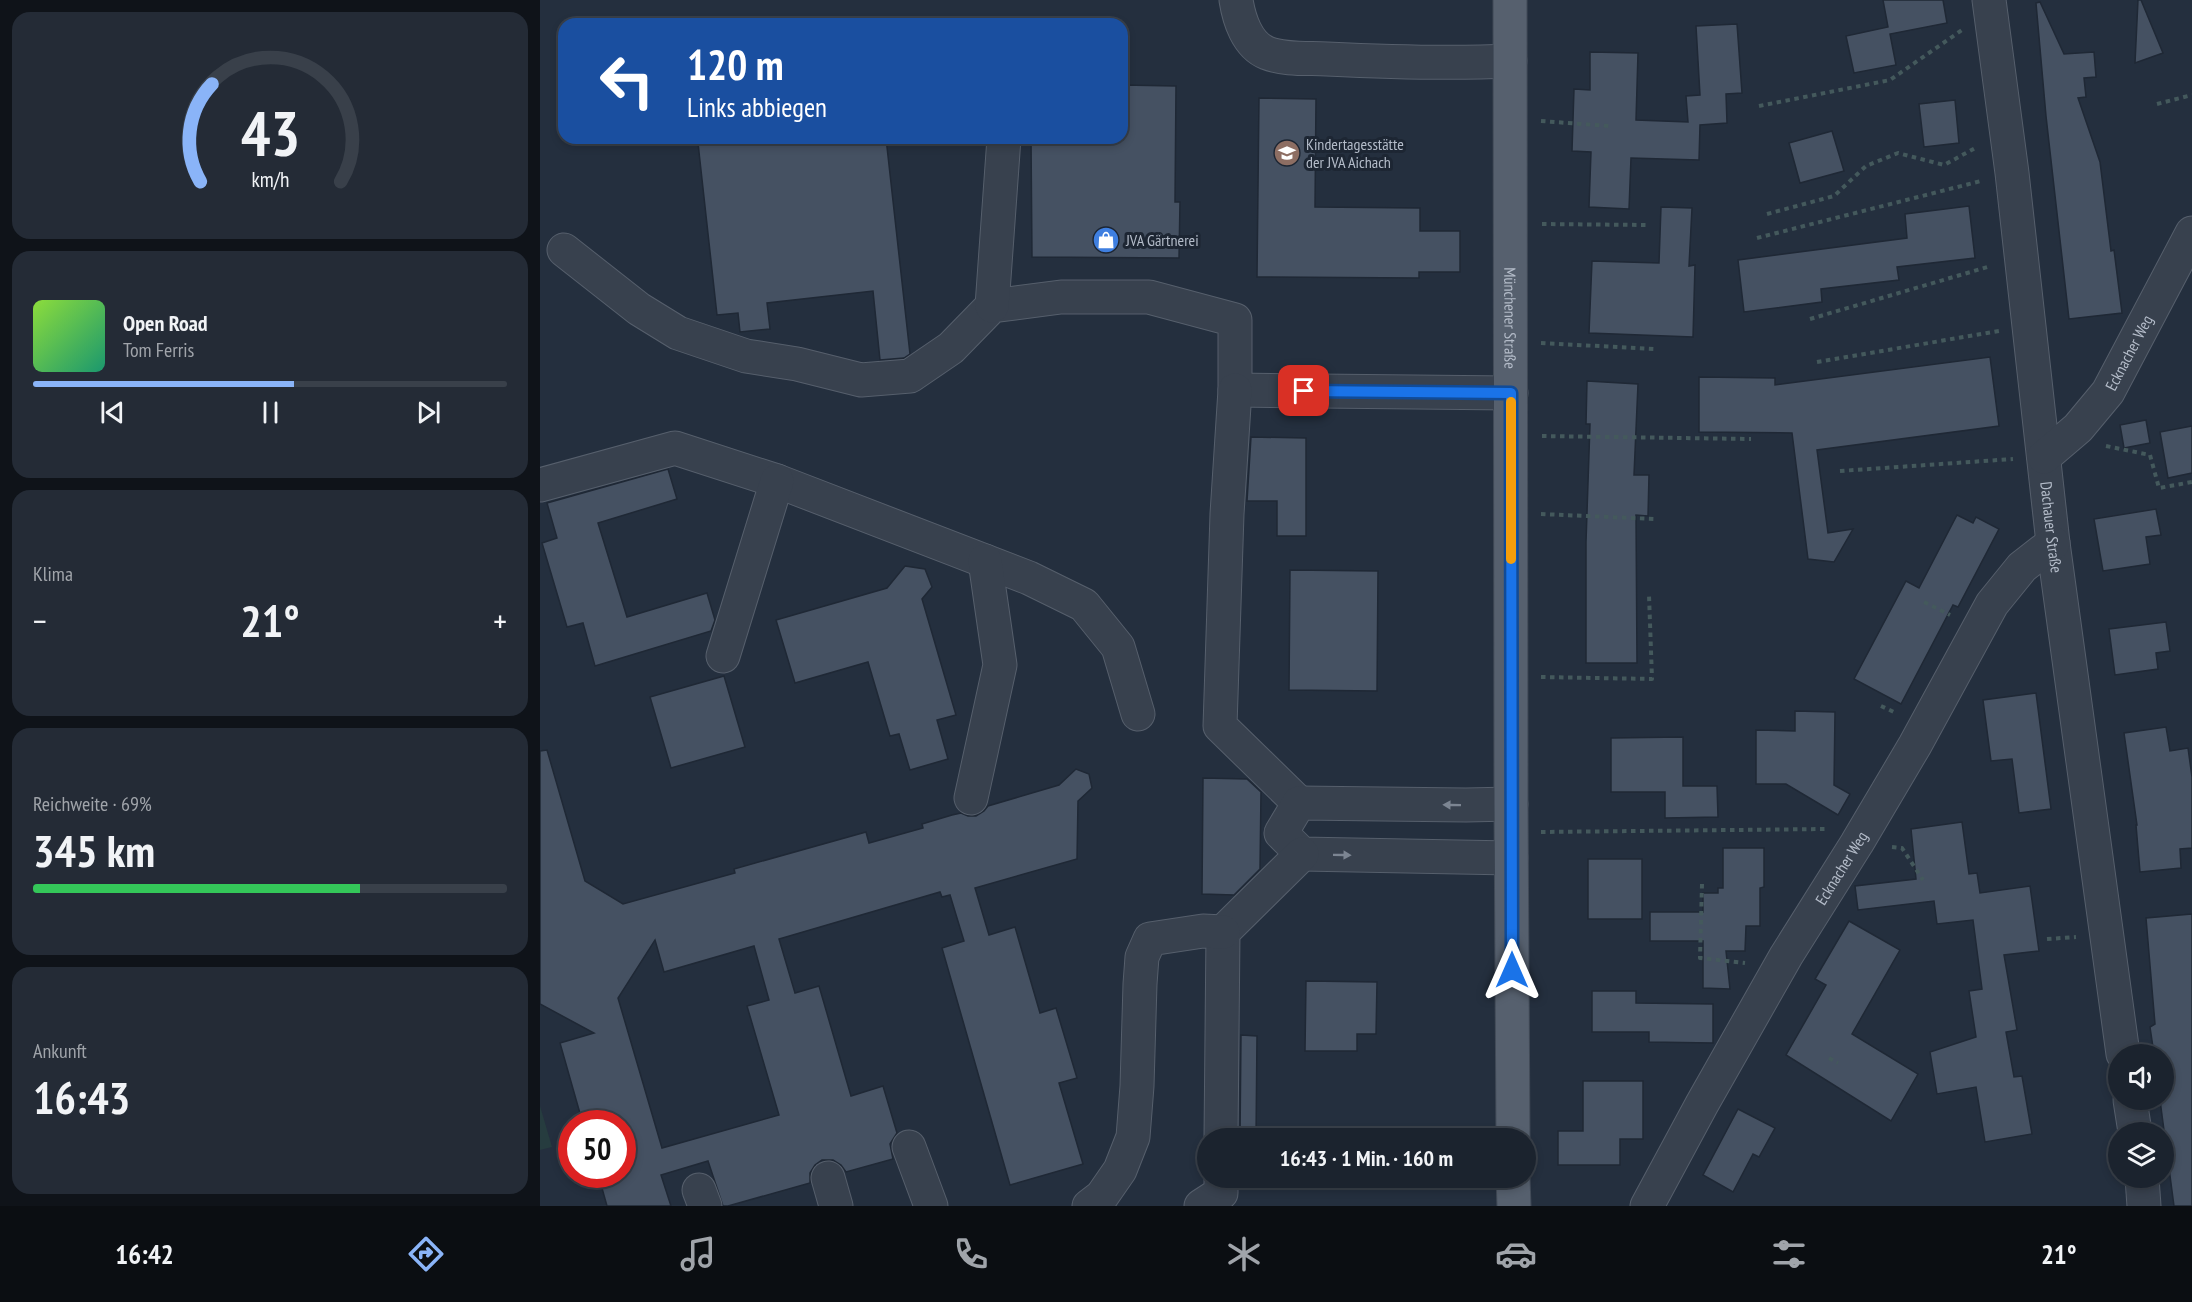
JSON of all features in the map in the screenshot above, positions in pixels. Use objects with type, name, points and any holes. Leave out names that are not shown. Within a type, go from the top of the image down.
[{"type":"main road","name":"Münchener Straße","points":[[1510,0],[1513,1128]]},
{"type":"main road","points":[[1514,1188],[1514,1206]]},
{"type":"street","points":[[1236,0],[1239,18],[1250,39],[1266,53],[1288,57],[1344,60],[1510,62]]},
{"type":"street","name":"Dachauer Straße","points":[[1990,5],[2012,173],[2053,543],[2122,1044]]},
{"type":"street","points":[[992,306],[1004,144]]},
{"type":"street","name":"Ecknacher Weg","points":[[2044,456],[2078,428],[2108,392],[2192,233]]},
{"type":"street","points":[[564,250],[639,309],[678,333],[746,356],[797,364],[861,380],[910,376],[951,348],[992,306],[1061,297],[1149,297],[1235,320],[1235,390],[1227,514],[1220,726],[1299,802],[1511,804]]},
{"type":"street","points":[[1235,390],[1511,393]]},
{"type":"street","points":[[540,484],[675,448],[777,481],[1029,578],[1084,605],[1118,647],[1138,714]]},
{"type":"street","points":[[723,656],[777,481]]},
{"type":"street","name":"Ecknacher Weg","points":[[1647,1206],[1779,968],[1920,736],[1992,604],[2022,567],[2053,543]]},
{"type":"street","points":[[971,798],[999,665],[985,561]]},
{"type":"street","points":[[1299,802],[1281,833],[1302,854],[1511,858]]},
{"type":"street","points":[[1221,1128],[1223,932],[1302,854]]},
{"type":"street","points":[[1089,1206],[1102,1196],[1120,1170],[1133,1137],[1142,957],[1150,939],[1203,931],[1223,932]]},
{"type":"street","points":[[909,1147],[931,1206]]},
{"type":"street","points":[[1201,1206],[1221,1194],[1221,1188]]},
{"type":"street","points":[[2143,1188],[2144,1206]]},
{"type":"path","points":[[1759,106],[1890,80],[1990,5]]},
{"type":"path","points":[[2157,104],[2192,95]]},
{"type":"path","points":[[1510,120],[1609,126]]},
{"type":"path","points":[[1767,214],[1834,196],[1866,166],[1898,153],[1944,165],[2006,131]]},
{"type":"path","points":[[1758,238],[2012,173]]},
{"type":"path","points":[[1511,223],[1646,225]]},
{"type":"path","points":[[1810,319],[2021,258]]},
{"type":"path","points":[[1817,362],[2029,326]]},
{"type":"path","points":[[1511,345],[1536,343],[1654,349]]},
{"type":"path","points":[[2078,428],[2103,446],[2150,455],[2159,488],[2192,482]]},
{"type":"path","points":[[1511,436],[1751,439]]},
{"type":"path","points":[[1840,471],[2044,456]]},
{"type":"path","points":[[1511,515],[1546,514],[1654,519]]},
{"type":"path","points":[[1511,679],[1537,677],[1652,679],[1649,595]]},
{"type":"path","points":[[1538,832],[1825,828],[1857,843],[1902,848],[1923,880]]},
{"type":"path","points":[[1702,884],[1700,958],[1779,968]]},
{"type":"path","points":[[1829,1058],[1838,1063]]},
{"type":"green space","points":[[540,1106],[552,1147],[540,1150]]},
{"type":"building","points":[[1883,0],[1943,0],[1947,23],[1890,34],[1896,65],[1854,73],[1846,36],[1888,27]]},
{"type":"building","points":[[2138,0],[2141,0],[2163,53],[2135,63]]},
{"type":"building","points":[[2040,2],[2064,54],[2094,52],[2096,77],[2084,78],[2086,97],[2078,98],[2100,162],[2111,251],[2114,250],[2122,313],[2069,319],[2046,116],[2036,3]]},
{"type":"building","points":[[1737,24],[1742,93],[1726,94],[1727,123],[1700,125],[1699,160],[1631,158],[1629,209],[1589,207],[1591,152],[1572,151],[1574,89],[1590,90],[1590,52],[1638,53],[1636,120],[1688,122],[1686,96],[1700,95],[1696,26]]},
{"type":"building","points":[[1128,85],[1176,86],[1175,202],[1180,202],[1179,258],[1032,257],[1031,144],[1128,144]]},
{"type":"building","name":"Kindertagesstätte der JVA Aichach","points":[[1259,98],[1316,99],[1315,207],[1420,208],[1420,231],[1460,231],[1460,272],[1419,272],[1419,278],[1257,277]]},
{"type":"building","points":[[1955,100],[1959,143],[1924,147],[1919,104]]},
{"type":"building","points":[[1832,131],[1844,171],[1800,183],[1789,143]]},
{"type":"building","points":[[698,144],[887,144],[910,354],[904,358],[880,360],[873,291],[767,303],[770,329],[740,332],[738,313],[717,315]]},
{"type":"building","points":[[1969,206],[1975,258],[1897,267],[1899,280],[1821,289],[1822,302],[1744,312],[1738,260],[1907,238],[1905,214]]},
{"type":"building","points":[[1661,207],[1692,208],[1689,266],[1695,265],[1693,337],[1589,333],[1592,261],[1659,263]]},
{"type":"building","points":[[1990,357],[1999,426],[1817,450],[1828,533],[1853,529],[1834,562],[1808,559],[1792,433],[1699,432],[1699,377],[1775,378],[1775,385]]},
{"type":"building","points":[[1587,381],[1638,384],[1634,475],[1649,475],[1648,516],[1636,515],[1637,663],[1586,663],[1586,542],[1590,424],[1586,424]]},
{"type":"building","points":[[2146,420],[2150,443],[2124,448],[2120,425]]},
{"type":"building","points":[[2192,426],[2192,473],[2168,478],[2160,432]]},
{"type":"building","points":[[1251,437],[1306,438],[1306,536],[1277,536],[1277,501],[1247,501]]},
{"type":"building","points":[[668,469],[677,499],[598,523],[627,617],[707,593],[715,620],[711,631],[595,666],[583,623],[567,627],[542,543],[557,538],[547,503]]},
{"type":"building","points":[[2156,509],[2161,535],[2146,537],[2150,564],[2103,571],[2094,519]]},
{"type":"building","points":[[1957,515],[1973,523],[1976,517],[1999,529],[1958,607],[1953,605],[1901,704],[1854,679],[1906,581],[1919,588]]},
{"type":"building","points":[[905,566],[925,569],[932,587],[922,599],[956,715],[937,720],[948,759],[910,770],[899,734],[890,736],[868,662],[795,683],[776,620],[887,588]]},
{"type":"building","points":[[1290,570],[1378,571],[1377,691],[1289,690]]},
{"type":"building","points":[[2166,622],[2170,651],[2156,653],[2158,669],[2115,675],[2109,629]]},
{"type":"building","points":[[724,676],[745,747],[671,768],[650,697]]},
{"type":"building","points":[[2036,693],[2051,809],[2019,813],[2012,759],[1991,761],[1983,700]]},
{"type":"building","points":[[1795,711],[1835,712],[1834,785],[1850,794],[1838,815],[1786,784],[1756,784],[1756,730],[1795,731]]},
{"type":"building","points":[[2166,727],[2170,751],[2188,748],[2192,777],[2192,848],[2180,849],[2181,868],[2140,872],[2137,825],[2124,733]]},
{"type":"building","points":[[1683,737],[1683,786],[1717,786],[1718,817],[1665,818],[1665,792],[1611,792],[1611,738]]},
{"type":"building","points":[[547,750],[585,881],[623,904],[735,873],[734,869],[866,832],[869,843],[923,828],[922,824],[952,815],[961,813],[976,816],[988,806],[1059,785],[1076,769],[1089,774],[1092,788],[1078,801],[1077,859],[975,888],[989,935],[1015,927],[1040,1013],[1056,1008],[1077,1078],[1059,1083],[1083,1164],[1010,1185],[942,948],[964,941],[950,895],[942,897],[940,892],[779,939],[795,993],[819,986],[851,1096],[883,1086],[897,1133],[890,1144],[893,1159],[846,1172],[833,1160],[822,1160],[810,1173],[810,1183],[728,1206],[723,1206],[708,1161],[661,1175],[671,1206],[607,1206],[602,1188],[636,1188],[636,1110],[579,1110],[560,1043],[594,1033],[540,1004],[540,751]],"holes":[[[655,940],[664,972],[754,946],[769,1000],[747,1006],[779,1115],[662,1148],[618,998]]]},
{"type":"building","points":[[1203,778],[1247,779],[1261,792],[1260,869],[1234,895],[1202,894]]},
{"type":"building","points":[[1962,822],[1969,874],[1977,873],[1980,893],[2030,886],[2039,951],[2004,955],[2017,1030],[2006,1032],[2014,1077],[2022,1076],[2032,1134],[1985,1142],[1976,1087],[1937,1094],[1930,1052],[1976,1037],[1969,991],[1982,989],[1973,920],[1937,924],[1934,901],[1858,910],[1855,886],[1916,879],[1911,829]]},
{"type":"building","points":[[1723,848],[1764,848],[1764,887],[1760,888],[1760,926],[1746,926],[1745,951],[1726,951],[1730,989],[1703,988],[1703,941],[1650,941],[1650,912],[1703,912],[1703,893],[1718,893],[1718,888],[1723,888]]},
{"type":"building","points":[[1588,859],[1642,859],[1642,919],[1588,919]]},
{"type":"building","points":[[2192,914],[2192,1206],[2174,1206],[2172,1188],[2174,1188],[2174,1122],[2163,1122],[2161,1110],[2174,1110],[2174,1044],[2153,1044],[2150,1027],[2155,1024],[2146,918]]},
{"type":"building","points":[[1849,921],[1900,950],[1852,1034],[1918,1074],[1891,1121],[1786,1055],[1826,985],[1815,979]]},
{"type":"building","points":[[1306,981],[1377,982],[1376,1034],[1357,1034],[1357,1051],[1305,1051]]},
{"type":"building","points":[[1592,991],[1636,991],[1636,1003],[1713,1004],[1713,1043],[1649,1042],[1649,1032],[1592,1032]]},
{"type":"building","points":[[1241,1035],[1257,1036],[1256,1128],[1240,1128]]},
{"type":"building","points":[[1583,1081],[1643,1081],[1643,1139],[1620,1139],[1620,1165],[1558,1165],[1558,1131],[1583,1131]]},
{"type":"building","points":[[1738,1109],[1775,1128],[1759,1157],[1753,1154],[1733,1192],[1703,1175]]},
{"type":"slow traffic","points":[[1511,402],[1511,559]]},
{"type":"place","name":"Kindertagesstätte der JVA Aichach","points":[[1287,153]]},
{"type":"place","name":"JVA Gärtnerei","points":[[1106,240]]},
{"type":"route","points":[[1304,391],[1511,393],[1512,970]]}]
